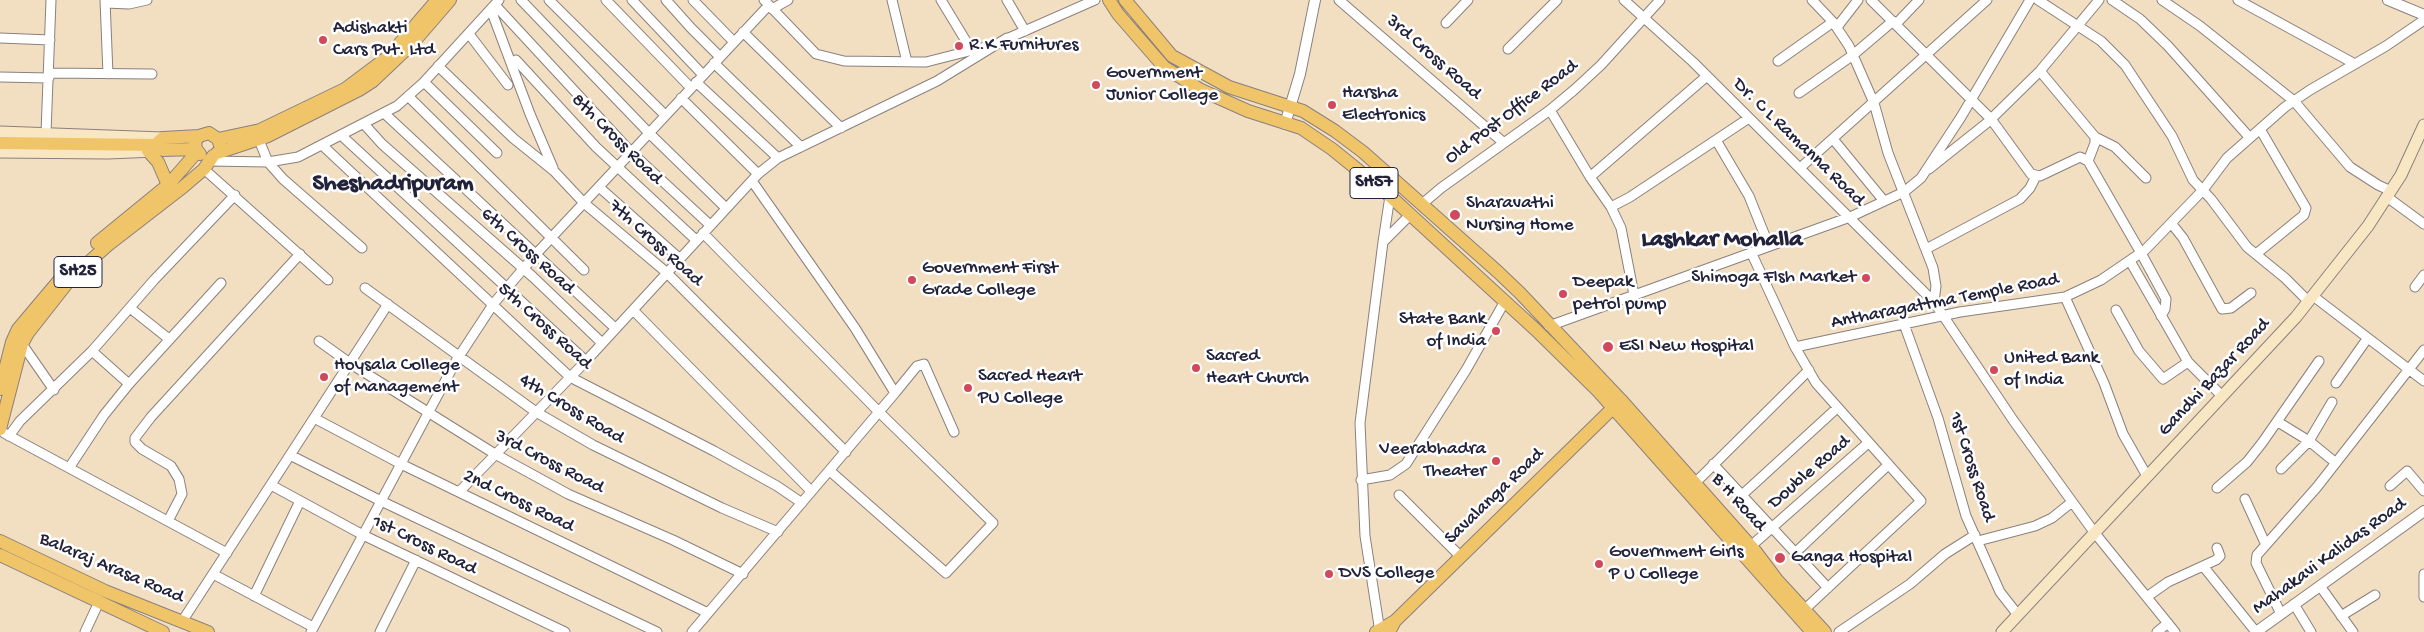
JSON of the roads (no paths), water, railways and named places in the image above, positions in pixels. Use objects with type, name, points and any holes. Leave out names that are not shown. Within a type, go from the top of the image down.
[{"type":"main road","points":[[218,139],[243,135],[280,121],[370,78],[437,0]]},
{"type":"main road","points":[[211,160],[342,101],[412,44],[450,0]]},
{"type":"main road","name":"SH57","points":[[1109,0],[1118,14],[1164,67],[1201,90],[1248,111],[1301,128],[1332,148],[1390,196],[1578,371],[1617,404]]},
{"type":"main road","name":"SH57","points":[[1125,0],[1172,56],[1229,87],[1303,111],[1363,152],[1520,293],[1617,404]]},
{"type":"main road","name":"Gandhi Bazar Road","points":[[2002,632],[2311,298],[2368,226],[2402,175],[2424,125]]},
{"type":"main road","points":[[0,132],[46,133],[156,146]]},
{"type":"main road","points":[[0,144],[197,146],[209,133],[218,139],[220,146],[211,160]]},
{"type":"main road","points":[[0,152],[156,146]]},
{"type":"main road","points":[[156,146],[158,162],[168,185]]},
{"type":"main road","points":[[197,146],[211,160]]},
{"type":"main road","name":"SH25","points":[[0,389],[12,342],[18,329],[66,272],[168,185],[197,146]]},
{"type":"main road","name":"SH25","points":[[3,432],[22,344],[28,333],[72,278],[108,245],[173,195],[211,160]]},
{"type":"main road","points":[[1617,404],[1812,632]]},
{"type":"main road","name":"B H Road","points":[[1617,404],[1695,483],[1825,632]]},
{"type":"main road","name":"Savalanga Road","points":[[1384,629],[1617,404]]},
{"type":"main road","name":"Balaraj Arasa Road","points":[[0,541],[105,591],[183,620],[208,632]]},
{"type":"main road","name":"Balaraj Arasa Road","points":[[0,555],[163,632]]},
{"type":"street","points":[[46,133],[51,0]]},
{"type":"street","points":[[108,74],[105,2],[129,4],[147,0]]},
{"type":"street","points":[[522,0],[649,133],[726,208]]},
{"type":"street","points":[[548,0],[665,116]]},
{"type":"street","points":[[606,0],[778,158]]},
{"type":"street","points":[[632,0],[696,82]]},
{"type":"street","points":[[666,0],[717,60],[801,147]]},
{"type":"street","points":[[694,0],[734,42]]},
{"type":"street","points":[[213,574],[312,630],[460,355],[494,304],[536,254],[769,4],[788,0]]},
{"type":"street","points":[[892,0],[907,62]]},
{"type":"street","points":[[941,0],[972,52]]},
{"type":"street","points":[[1007,0],[1025,31]]},
{"type":"street","points":[[769,4],[816,54],[844,61],[926,62],[972,52],[1095,0]]},
{"type":"street","points":[[1285,124],[1291,108],[1315,0]]},
{"type":"street","name":"3rd Cross Road","points":[[1339,0],[1504,142]]},
{"type":"street","points":[[1446,23],[1468,0]]},
{"type":"street","points":[[1508,49],[1557,0]]},
{"type":"street","name":"Dr. C L Ramanna Road","points":[[1624,0],[1707,76],[1934,302],[2013,420],[2072,502],[2175,632]]},
{"type":"street","name":"Old Post Office Road","points":[[1421,205],[1441,188],[1550,110],[1601,65],[1660,0]]},
{"type":"street","points":[[1812,0],[1835,24],[1853,55],[1874,103],[1888,154],[1926,249],[1936,286],[1934,302]]},
{"type":"street","points":[[1778,61],[1835,24],[1858,0]]},
{"type":"street","points":[[1871,0],[1991,119],[2031,174],[2036,176]]},
{"type":"street","points":[[1799,93],[1853,55],[1894,23],[1919,0]]},
{"type":"street","points":[[1800,168],[1928,56],[1987,0]]},
{"type":"street","points":[[1925,172],[1972,100],[2030,0]]},
{"type":"street","points":[[2038,0],[2100,41],[2125,65],[2172,136],[2193,180],[2203,190],[2247,247],[2284,278],[2424,381]]},
{"type":"street","points":[[1549,326],[1850,217],[1904,192],[1925,172],[1949,155],[1991,119],[2040,72],[2099,0]]},
{"type":"street","points":[[2112,0],[2140,19],[2168,46],[2250,138]]},
{"type":"street","points":[[2162,0],[2200,26],[2294,100],[2350,167],[2378,185],[2424,224]]},
{"type":"street","points":[[2238,0],[2355,64]]},
{"type":"street","points":[[2388,0],[2424,15]]},
{"type":"street","points":[[211,160],[268,162],[298,157],[364,124],[384,113],[424,82],[495,5]]},
{"type":"street","points":[[495,5],[631,152],[710,225]]},
{"type":"street","points":[[495,5],[530,114],[554,171]]},
{"type":"street","name":"Antharagattma Temple Road","points":[[1795,347],[1944,315],[2066,297],[2101,280],[2141,252],[2203,190],[2227,158],[2294,100],[2424,20]]},
{"type":"street","points":[[743,32],[841,128]]},
{"type":"street","points":[[469,34],[508,85]]},
{"type":"street","points":[[0,38],[50,40]]},
{"type":"street","points":[[459,492],[586,361],[755,177],[778,158],[937,81],[1007,38]]},
{"type":"street","name":"8th Cross Road","points":[[516,60],[590,140],[696,240]]},
{"type":"street","name":"7th Cross Road","points":[[438,66],[513,138],[554,171],[584,203],[666,272],[846,452]]},
{"type":"street","points":[[2040,72],[2095,138],[2115,147],[2146,178]]},
{"type":"street","points":[[0,77],[152,74]]},
{"type":"street","points":[[1590,177],[1707,76]]},
{"type":"street","points":[[424,82],[497,153]]},
{"type":"street","points":[[408,96],[584,270]]},
{"type":"street","points":[[681,98],[755,177],[855,328],[895,393]]},
{"type":"street","points":[[1550,110],[1590,177],[1611,207],[1621,228],[1634,295]]},
{"type":"street","points":[[384,113],[615,328]]},
{"type":"street","points":[[1611,207],[1630,197],[1749,118]]},
{"type":"street","name":"6th Cross Road","points":[[364,124],[382,144],[523,269],[602,343]]},
{"type":"street","points":[[2256,254],[2304,215],[2306,208],[2260,129]]},
{"type":"street","points":[[342,136],[586,361]]},
{"type":"street","points":[[2088,161],[2095,138]]},
{"type":"street","points":[[1833,139],[1884,201]]},
{"type":"street","points":[[259,140],[268,162],[288,184],[362,248]]},
{"type":"street","points":[[1716,140],[1749,196],[1769,246]]},
{"type":"street","name":"5th Cross Road","points":[[322,145],[570,377],[714,451],[777,486],[802,503]]},
{"type":"street","points":[[1926,249],[2020,199],[2030,188],[2036,176],[2080,157],[2088,161],[2166,299],[2165,309],[2161,316]]},
{"type":"street","points":[[211,160],[235,195],[328,280]]},
{"type":"street","points":[[599,187],[679,258]]},
{"type":"street","points":[[227,553],[3,432],[20,421],[92,352],[130,308],[235,195]]},
{"type":"street","points":[[1384,629],[1365,536],[1361,480],[1360,423],[1382,242],[1390,196]]},
{"type":"street","points":[[1382,242],[1410,216]]},
{"type":"street","points":[[2171,223],[2183,238],[2222,309],[2231,308],[2251,292]]},
{"type":"street","points":[[703,233],[993,523],[946,573],[830,471]]},
{"type":"street","points":[[1751,252],[1795,347],[1809,370],[1837,408],[1920,501],[1804,610]]},
{"type":"street","points":[[168,521],[182,494],[179,479],[171,466],[142,449],[135,442],[135,438],[151,417],[300,254]]},
{"type":"street","points":[[2130,261],[2188,362],[2222,396]]},
{"type":"street","points":[[2415,288],[2424,275]]},
{"type":"street","points":[[69,468],[104,415],[129,384],[221,283]]},
{"type":"street","name":"4th Cross Road","points":[[364,288],[460,355],[536,412],[618,458],[722,508],[778,532]]},
{"type":"street","points":[[2066,297],[2104,383],[2123,434],[2146,476]]},
{"type":"street","points":[[1361,480],[1390,475],[1406,464],[1466,370],[1505,301]]},
{"type":"street","points":[[183,620],[351,364],[388,304]]},
{"type":"street","points":[[130,308],[169,339]]},
{"type":"street","points":[[632,310],[811,491]]},
{"type":"street","points":[[2116,310],[2139,351],[2163,379],[2188,362]]},
{"type":"street","name":"1st Cross Road","points":[[1904,324],[1938,418],[1960,495],[1976,538],[2000,592],[2018,615]]},
{"type":"street","points":[[2336,383],[2367,339]]},
{"type":"street","name":"3rd Cross Road","points":[[319,341],[351,364],[495,454],[568,494],[664,536],[743,574]]},
{"type":"street","points":[[22,344],[54,390]]},
{"type":"street","points":[[2281,614],[2256,563],[2257,555],[2336,463],[2424,350]]},
{"type":"street","points":[[92,352],[129,384]]},
{"type":"street","points":[[2217,488],[2247,462],[2278,422],[2319,361]]},
{"type":"street","points":[[692,632],[917,366],[924,364],[954,432]]},
{"type":"street","points":[[1695,483],[1712,464],[1809,370]]},
{"type":"street","points":[[2280,469],[2310,441],[2332,402]]},
{"type":"street","points":[[1742,495],[1837,408]]},
{"type":"street","name":"2nd Cross Road","points":[[314,418],[401,464],[708,613]]},
{"type":"street","points":[[2278,422],[2310,441],[2336,463]]},
{"type":"street","name":"Double Road","points":[[1751,546],[1868,443]]},
{"type":"street","points":[[290,455],[380,501],[657,632]]},
{"type":"street","points":[[1712,464],[1828,588]]},
{"type":"street","points":[[1795,553],[1888,466]]},
{"type":"street","points":[[2390,486],[2407,471],[2424,491]]},
{"type":"street","name":"1st Cross Road","points":[[271,485],[363,535],[565,632]]},
{"type":"street","points":[[1399,495],[1460,556]]},
{"type":"street","points":[[2245,499],[2266,545]]},
{"type":"street","points":[[254,596],[300,501]]},
{"type":"street","points":[[1839,632],[1910,584],[1945,554],[1976,538],[2035,526],[2052,518],[2072,502]]},
{"type":"street","name":"Mahakavi Kalidas Road","points":[[2256,632],[2424,511]]},
{"type":"street","points":[[2148,596],[2168,582],[2219,558],[2217,548]]},
{"type":"street","points":[[380,632],[416,560]]},
{"type":"street","points":[[2203,566],[2256,632]]},
{"type":"street","points":[[2424,574],[2424,597]]},
{"type":"street","points":[[2320,586],[2353,632]]},
{"type":"street","points":[[2341,616],[2375,596]]},
{"type":"street","points":[[85,632],[99,602]]},
{"type":"street","points":[[2294,604],[2311,632]]},
{"type":"street","points":[[2157,632],[2168,623]]},
{"type":"place","name":"Adishakti Cars Pvt. Ltd","points":[[323,40]]},
{"type":"place","name":"R.K Furnitures","points":[[959,46]]},
{"type":"place","name":"Government Junior College","points":[[1096,85]]},
{"type":"place","name":"Harsha Electronics","points":[[1332,105]]},
{"type":"place","name":"Sharavathi Nursing Home","points":[[1455,215]]},
{"type":"place","name":"Shimoga FIsh Market","points":[[1866,278]]},
{"type":"place","name":"Government First Grade College","points":[[912,280]]},
{"type":"place","name":"Deepak petrol pump","points":[[1563,294]]},
{"type":"place","name":"State Bank of India","points":[[1496,331]]},
{"type":"place","name":"ESI New Hospital","points":[[1608,347]]},
{"type":"place","name":"Sacred Heart Church","points":[[1196,368]]},
{"type":"place","name":"United Bank of India","points":[[1994,370]]},
{"type":"place","name":"Hoysala College of Management","points":[[324,377]]},
{"type":"place","name":"Sacred Heart PU College","points":[[968,388]]},
{"type":"place","name":"Veerabhadra Theater","points":[[1496,461]]},
{"type":"place","name":"Ganga Hospital","points":[[1780,558]]},
{"type":"place","name":"Government Girls P U College","points":[[1599,564]]},
{"type":"place","name":"DVS College","points":[[1329,574]]},
{"type":"district","name":"Sheshadripuram","points":[[393,185]]},
{"type":"district","name":"Lashkar Mohalla","points":[[1722,241]]}]
